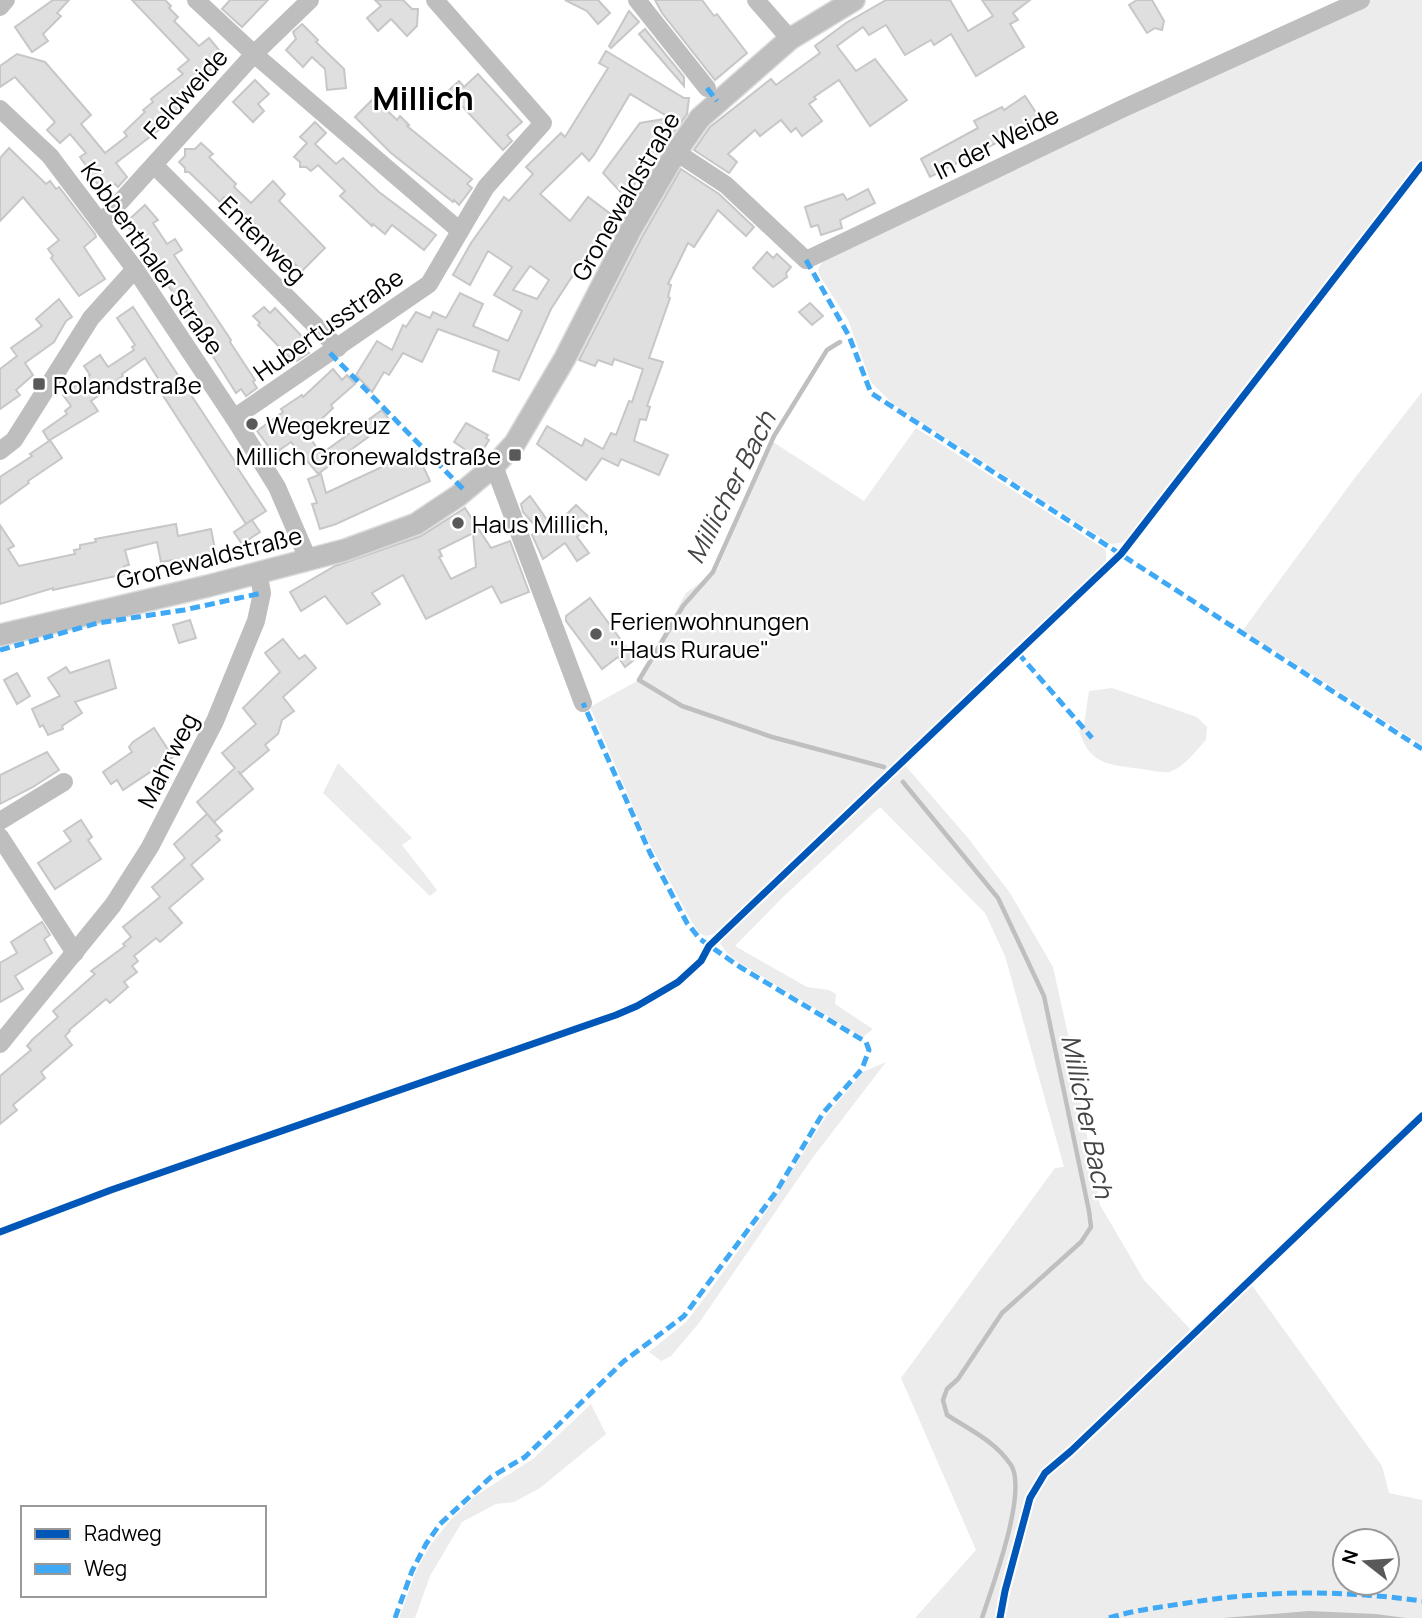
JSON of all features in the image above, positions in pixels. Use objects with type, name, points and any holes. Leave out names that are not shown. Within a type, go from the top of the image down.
[{"type":"main road","name":"Gronewaldstraße","points":[[0,635],[345,550],[416,524],[458,496],[494,466],[515,443],[559,368],[629,231],[676,152],[700,118],[790,40],[854,0]]},
{"type":"street","points":[[0,7],[6,0]]},
{"type":"street","points":[[196,0],[254,54],[460,231]]},
{"type":"street","name":"Feldweide","points":[[101,223],[254,54],[310,0]]},
{"type":"street","name":"Hubertusstraße","points":[[234,418],[429,284],[498,172],[543,123],[435,0]]},
{"type":"street","points":[[637,0],[707,88]]},
{"type":"street","points":[[756,0],[790,40]]},
{"type":"street","name":"In der Weide","points":[[676,152],[726,184],[806,260],[1124,108],[1361,0]]},
{"type":"street","name":"Kobbenthaler Straße","points":[[0,109],[50,156],[135,270],[234,418],[276,487],[308,559]]},
{"type":"street","name":"Entenweg","points":[[154,165],[338,348]]},
{"type":"street","points":[[0,451],[14,440],[91,318],[135,270]]},
{"type":"street","points":[[494,466],[583,703]]},
{"type":"street","name":"Mahrweg","points":[[0,1044],[113,905],[150,847],[215,721],[256,621],[262,593],[258,572]]},
{"type":"street","points":[[0,821],[64,782]]},
{"type":"street","points":[[0,837],[75,953]]},
{"type":"shaded area","points":[[1369,0],[1422,0],[1422,160],[1130,537],[1121,543],[1111,544],[893,404],[871,382],[848,320],[820,276],[818,270],[824,258]]},
{"type":"shaded area","points":[[1422,392],[1422,745],[1243,630]]},
{"type":"shaded area","points":[[916,428],[1106,550],[1106,563],[1103,569],[764,889],[714,934],[706,936],[699,933],[689,917],[647,839],[590,707],[637,681],[686,593],[717,570],[773,442],[864,501]]},
{"type":"shaded area","points":[[1112,688],[1197,717],[1207,727],[1206,740],[1184,763],[1169,772],[1102,761],[1095,757],[1083,742],[1079,730],[1084,725],[1089,691]]},
{"type":"shaded area","points":[[338,763],[412,838],[402,845],[437,890],[430,896],[323,793]]},
{"type":"shaded area","points":[[904,764],[968,838],[1010,893],[1053,967],[1100,1205],[1144,1280],[1192,1331],[1239,1287],[1244,1291],[1251,1284],[1382,1466],[1389,1493],[1422,1500],[1422,1618],[915,1618],[976,1550],[901,1378],[1055,1168],[1064,1167],[1005,956],[985,913],[880,807],[782,898],[735,946],[807,987],[829,990],[836,994],[835,1004],[873,1029],[863,1037],[727,953],[719,942]]},
{"type":"shaded area","points":[[886,1062],[811,1160],[699,1323],[671,1356],[661,1361],[649,1352],[686,1322],[706,1296],[766,1212],[827,1115],[863,1072]]},
{"type":"shaded area","points":[[591,1404],[606,1434],[540,1488],[514,1502],[496,1504],[462,1522],[430,1576],[415,1618],[399,1618],[417,1569],[431,1544],[449,1522],[474,1497],[534,1458]]},
{"type":"shaded area","points":[[1309,1611],[1376,1614],[1406,1618],[1223,1618]]},
{"type":"building","points":[[53,0],[69,0],[57,13],[61,16],[43,34],[48,41],[32,52],[15,27]]},
{"type":"building","points":[[132,0],[165,0],[178,17],[174,21],[199,46],[209,38],[224,56],[172,101],[178,108],[157,128],[159,130],[116,163],[127,177],[118,187],[115,184],[104,192],[85,168],[87,167],[80,157],[86,153],[70,134],[60,143],[47,130],[55,122],[15,77],[0,87],[0,66],[17,54],[45,62],[91,115],[81,124],[105,153],[127,136],[124,132],[145,112],[143,110],[153,102],[151,99],[183,74],[178,69],[189,60]]},
{"type":"building","points":[[230,0],[268,0],[242,27],[222,9]]},
{"type":"building","points":[[375,0],[403,0],[412,9],[418,9],[417,26],[407,36],[391,19],[378,31],[367,18],[381,6]]},
{"type":"building","points":[[565,0],[598,0],[610,13],[598,24],[587,11]]},
{"type":"building","points":[[655,0],[702,0],[714,16],[717,14],[747,53],[715,80],[662,13]]},
{"type":"building","points":[[886,0],[950,0],[968,31],[993,16],[982,0],[1030,0],[1013,13],[1018,20],[1010,24],[1024,47],[976,76],[951,34],[934,45],[931,40],[905,55],[886,25],[869,35],[863,27],[837,46],[856,71],[875,59],[907,100],[870,126],[839,80],[814,97],[816,99],[809,104],[822,121],[802,136],[796,128],[791,132],[781,120],[760,136],[755,130],[728,154],[737,162],[729,173],[694,150],[710,127],[771,79],[776,85],[820,53],[815,46],[846,23]]},
{"type":"building","points":[[1137,0],[1152,0],[1164,21],[1162,30],[1155,28],[1147,33],[1129,5]]},
{"type":"building","points":[[629,11],[639,22],[611,48],[609,46]]},
{"type":"building","points":[[302,24],[344,69],[346,88],[327,90],[325,69],[312,57],[303,67],[286,50],[296,39],[293,32]]},
{"type":"building","points":[[645,29],[684,77],[684,86],[639,34]]},
{"type":"building","points":[[606,51],[684,98],[689,98],[687,114],[625,197],[603,173],[640,123],[670,118],[630,94],[589,161],[582,153],[540,194],[570,221],[588,197],[612,215],[551,309],[519,380],[493,371],[499,351],[438,329],[422,362],[403,353],[389,375],[384,372],[372,392],[356,375],[377,341],[392,350],[403,325],[406,327],[416,312],[430,318],[433,312],[446,318],[460,293],[483,304],[473,326],[508,341],[522,311],[494,295],[512,267],[488,251],[470,285],[453,275],[471,243],[504,197],[509,201],[533,174],[526,167],[561,133],[565,137],[608,68],[599,63]],"holes":[[[530,266],[549,280],[537,299],[513,290]]]},
{"type":"building","points":[[478,74],[522,122],[507,135],[512,141],[503,150],[448,91],[459,81],[464,87]]},
{"type":"building","points":[[255,80],[269,94],[258,104],[264,111],[253,122],[233,102]]},
{"type":"building","points":[[1025,96],[1039,117],[1014,134],[930,177],[921,159],[978,128],[974,121],[1002,107],[1004,110]]},
{"type":"building","points":[[374,98],[397,120],[400,116],[409,125],[407,126],[472,179],[467,184],[472,188],[459,205],[391,153],[355,117]]},
{"type":"building","points":[[315,122],[326,133],[315,144],[336,164],[343,158],[379,192],[436,235],[424,250],[392,225],[385,234],[373,224],[372,226],[340,196],[345,191],[318,165],[311,171],[300,167],[300,162],[294,157],[307,143],[300,137]]},
{"type":"building","points":[[201,143],[213,154],[209,157],[236,184],[234,187],[251,203],[273,181],[285,194],[279,201],[325,248],[302,271],[295,264],[288,271],[277,260],[265,239],[251,239],[255,224],[228,197],[224,197],[220,202],[189,172],[185,172],[179,162],[185,156],[185,149],[195,149]]},
{"type":"building","points":[[9,148],[46,184],[50,181],[56,189],[59,187],[95,234],[96,237],[84,247],[105,279],[79,296],[51,258],[53,256],[48,249],[59,240],[23,197],[0,221],[0,158]]},
{"type":"building","points":[[681,169],[719,194],[754,227],[746,236],[718,210],[694,247],[688,243],[668,284],[671,285],[670,298],[649,358],[663,362],[647,406],[650,407],[646,420],[640,419],[634,441],[668,455],[659,475],[621,459],[618,466],[602,458],[586,480],[537,444],[547,426],[582,446],[585,439],[603,449],[611,433],[616,435],[629,401],[632,402],[643,369],[614,359],[612,365],[598,360],[595,366],[579,360],[642,237]]},
{"type":"building","points":[[868,189],[875,203],[840,220],[842,228],[821,235],[818,225],[811,227],[805,207],[843,194],[847,200]]},
{"type":"building","points":[[145,205],[158,220],[153,223],[167,244],[175,239],[182,250],[174,255],[255,380],[253,382],[257,388],[246,396],[241,389],[236,393],[185,312],[187,311],[163,279],[144,246],[125,223]]},
{"type":"building","points":[[767,252],[773,258],[777,254],[791,267],[786,273],[787,277],[773,287],[753,268]]},
{"type":"building","points":[[59,299],[72,317],[66,321],[54,342],[25,363],[33,375],[16,390],[20,395],[0,409],[0,369],[17,356],[11,348],[42,326],[36,319]]},
{"type":"building","points":[[810,303],[823,316],[812,325],[799,312]]},
{"type":"building","points":[[133,307],[266,511],[246,524],[162,394],[166,391],[145,358],[91,401],[98,411],[50,440],[62,458],[0,504],[0,477],[49,441],[43,431],[67,414],[65,411],[71,406],[63,395],[90,375],[84,366],[100,355],[108,367],[134,350],[132,347],[135,345],[117,318]]},
{"type":"building","points":[[264,307],[270,313],[275,308],[308,343],[303,348],[309,353],[297,361],[293,357],[291,359],[258,325],[260,323],[253,316]]},
{"type":"building","points":[[333,369],[342,380],[347,375],[355,384],[331,405],[333,408],[307,433],[321,454],[382,410],[390,421],[318,474],[291,442],[274,454],[257,431],[283,412],[281,409],[302,395],[303,397]]},
{"type":"building","points":[[466,423],[488,435],[486,438],[489,440],[478,458],[454,442]]},
{"type":"building","points":[[416,451],[430,481],[320,529],[312,504],[317,503],[308,479],[321,474],[326,493]]},
{"type":"building","points":[[530,496],[553,528],[576,505],[593,521],[577,537],[589,553],[577,561],[565,543],[543,559],[532,535],[538,529],[523,512],[521,504]]},
{"type":"building","points":[[465,508],[491,548],[510,541],[529,592],[501,603],[492,586],[426,619],[403,575],[372,593],[380,604],[347,624],[325,596],[301,611],[290,592],[335,566],[421,536]],"holes":[[[473,533],[476,567],[451,579],[439,557],[442,556],[439,550]]]},
{"type":"building","points":[[252,520],[260,532],[242,544],[234,532]]},
{"type":"building","points":[[176,524],[178,536],[211,529],[216,554],[177,562],[161,562],[157,542],[125,550],[129,565],[124,566],[125,574],[53,588],[0,604],[0,525],[14,546],[8,549],[19,566],[75,554],[74,550],[80,549],[80,545],[96,542],[95,539]]},
{"type":"building","name":"Ferienwohnungen \"Haus Ruraue\"","points":[[590,598],[635,659],[625,667],[618,657],[602,669],[566,621],[566,616]]},
{"type":"building","points":[[190,620],[196,638],[179,643],[173,625]]},
{"type":"building","points":[[283,639],[299,659],[305,655],[316,668],[283,697],[294,711],[282,720],[278,734],[265,745],[269,750],[240,774],[253,789],[214,822],[197,802],[235,768],[222,753],[256,724],[243,708],[280,672],[265,653]]},
{"type":"building","points":[[109,660],[116,688],[75,702],[82,713],[62,726],[63,729],[48,735],[43,725],[40,727],[32,709],[60,696],[48,678],[66,667],[70,673]]},
{"type":"building","points":[[17,673],[30,696],[17,704],[4,680]]},
{"type":"building","points":[[154,728],[173,757],[123,790],[117,780],[111,784],[103,772],[132,752],[129,747],[133,742]]},
{"type":"building","points":[[47,752],[59,770],[0,804],[0,775]]},
{"type":"building","points":[[207,814],[222,831],[216,836],[220,840],[191,865],[203,879],[169,908],[182,923],[160,942],[156,938],[134,956],[138,961],[132,966],[137,972],[124,982],[128,987],[110,1003],[106,999],[69,1030],[65,1036],[72,1045],[41,1072],[45,1078],[13,1105],[17,1110],[0,1124],[0,1076],[31,1050],[27,1046],[58,1017],[53,1011],[95,974],[91,971],[125,946],[123,944],[131,937],[123,927],[160,897],[152,887],[185,858],[174,844]]},
{"type":"building","points":[[81,820],[92,837],[88,840],[101,859],[55,889],[38,863],[71,841],[64,831]]},
{"type":"building","points":[[42,922],[50,935],[44,939],[52,953],[15,976],[23,989],[0,1002],[0,963],[17,953],[11,942]]},
{"type":"waterway","name":"Millicher Bach","points":[[840,342],[827,350],[774,436],[713,572],[683,606],[639,680],[682,706],[772,737],[884,767]]},
{"type":"waterway","name":"Millicher Bach","points":[[903,782],[998,898],[1044,996],[1091,1227],[1081,1242],[1002,1313],[958,1379],[947,1389],[943,1400],[947,1415],[997,1449],[1011,1465],[1015,1478],[1015,1496],[1007,1540],[982,1618]]},
{"type":"marked path","points":[[707,88],[717,101]]},
{"type":"marked path","points":[[806,260],[849,336],[871,393],[1422,749]]},
{"type":"marked path","points":[[330,353],[465,491]]},
{"type":"marked path","points":[[0,650],[98,623],[184,610],[262,593]]},
{"type":"marked path","points":[[1018,653],[1092,738]]},
{"type":"marked path","points":[[395,1618],[412,1571],[440,1524],[491,1477],[525,1457],[624,1361],[684,1316],[776,1192],[823,1113],[862,1069],[869,1050],[866,1042],[740,967],[700,939],[687,923],[650,853],[583,703]]},
{"type":"marked path","points":[[1109,1618],[1187,1603],[1275,1594],[1334,1593],[1422,1601]]},
{"type":"cycle path","points":[[0,1232],[111,1190],[616,1015],[678,982],[701,961],[709,946],[1121,554],[1422,165]]},
{"type":"cycle path","points":[[1000,1618],[1030,1498],[1045,1473],[1422,1116]]},
{"type":"place","name":"Rolandstraße","points":[[39,384]]},
{"type":"place","name":"Wegekreuz","points":[[252,424]]},
{"type":"place","name":"Millich Gronewaldstraße","points":[[515,455]]},
{"type":"place","name":"Haus Millich,","points":[[458,523]]},
{"type":"place","name":"Ferienwohnungen \"Haus Ruraue\"","points":[[596,634]]},
{"type":"district","name":"Millich","points":[[423,98]]}]
